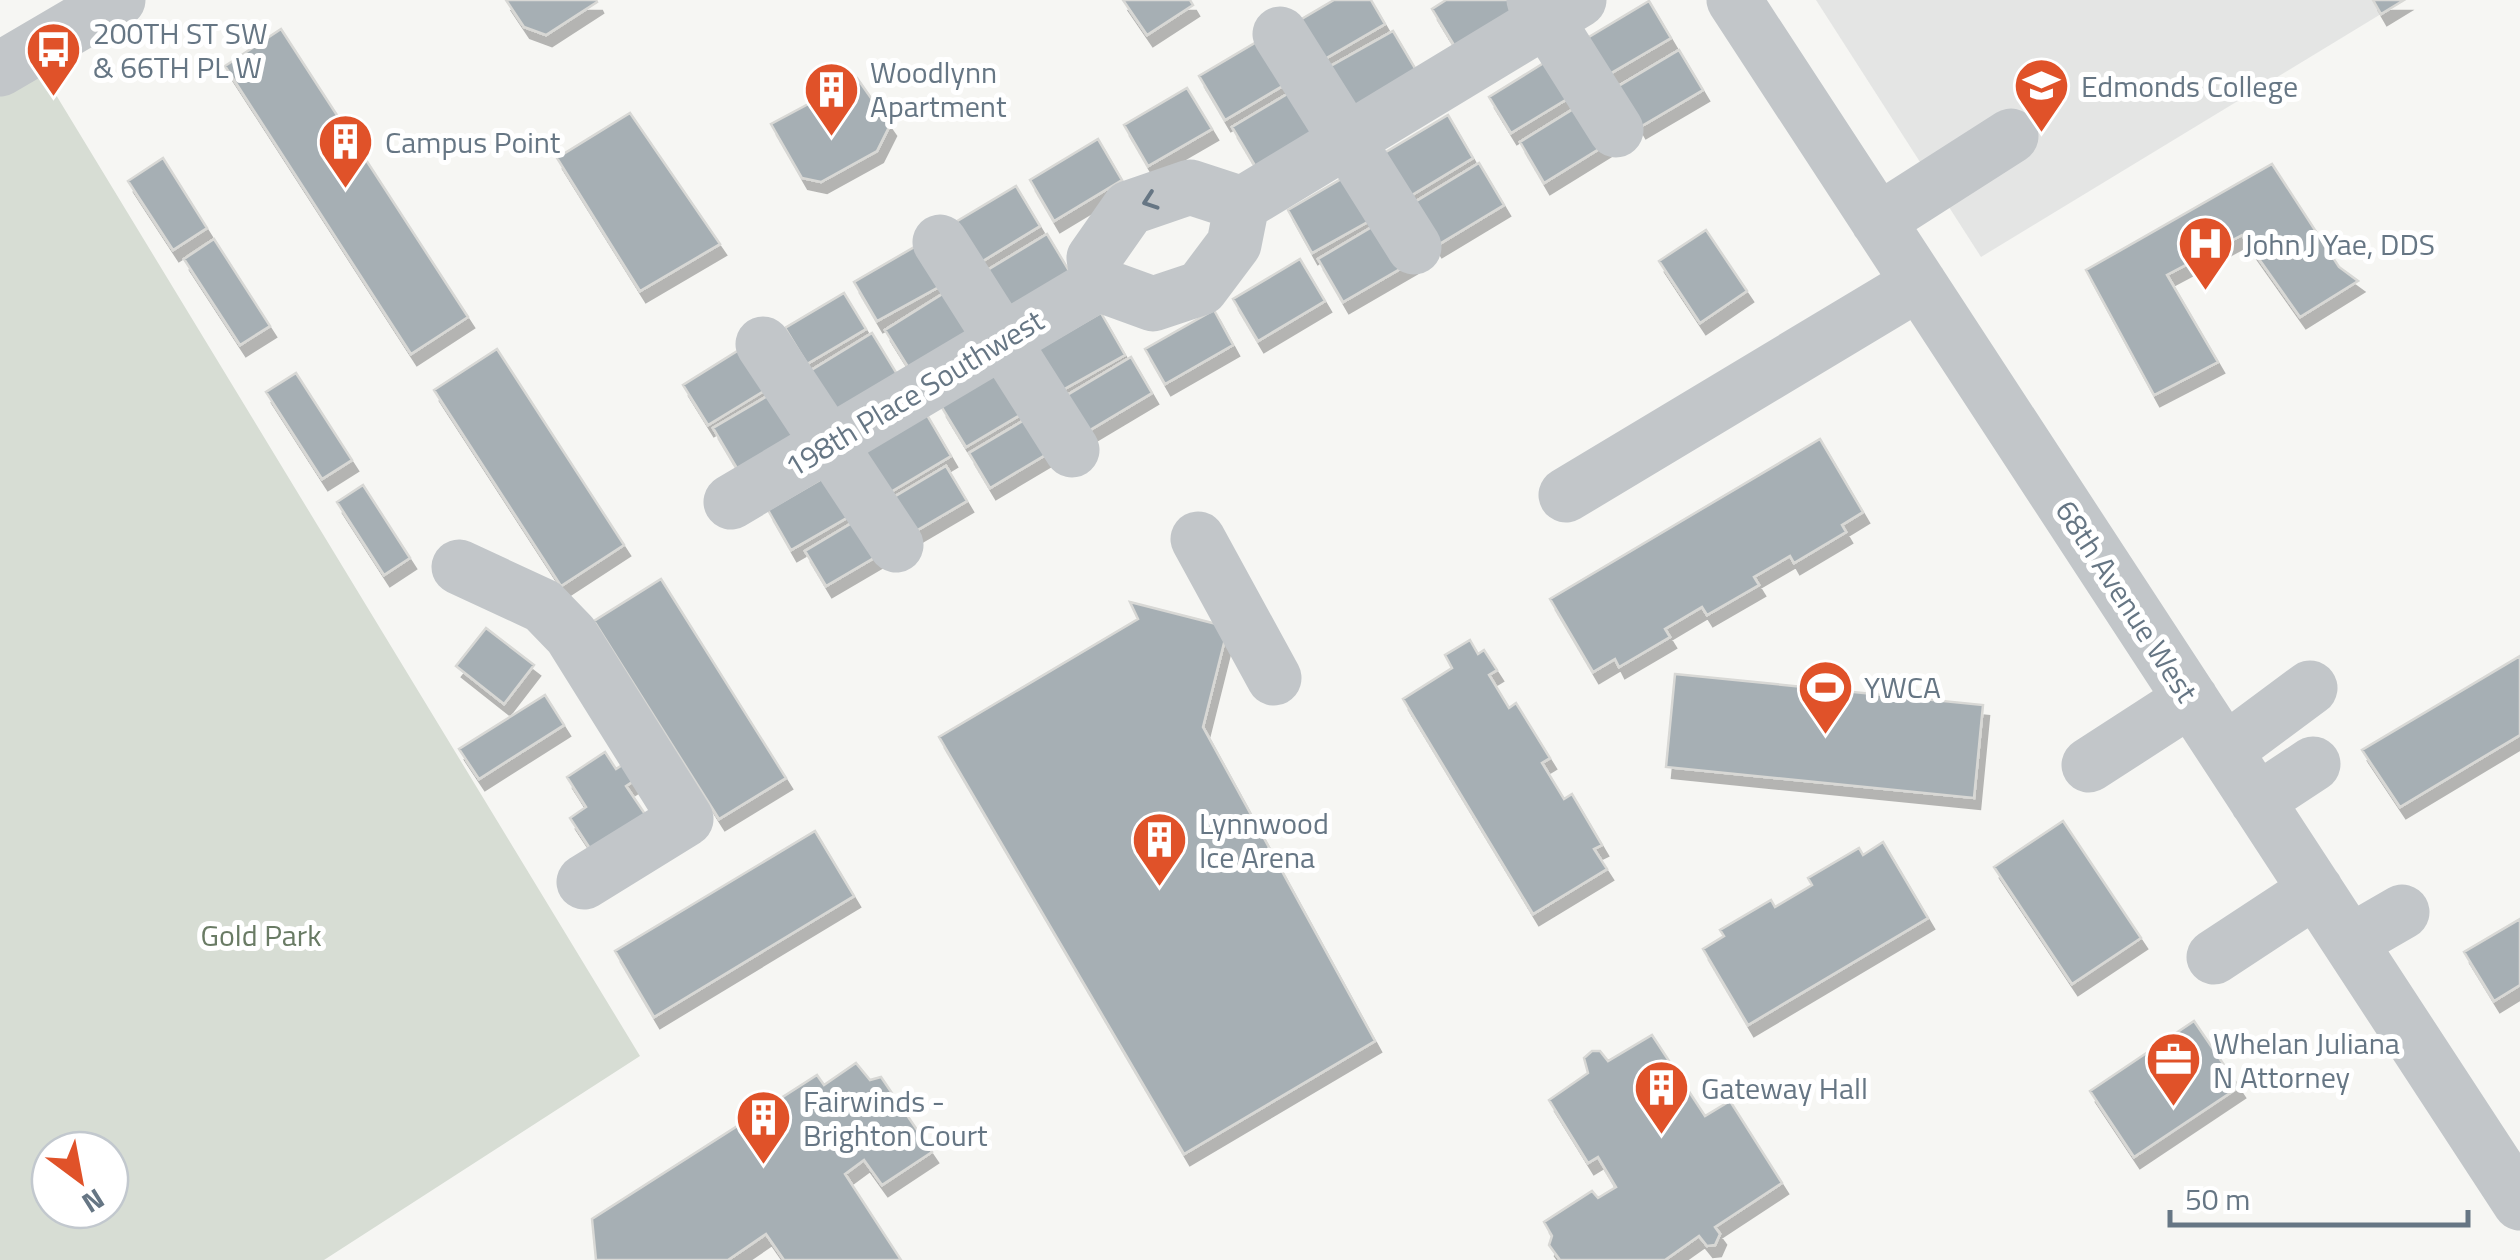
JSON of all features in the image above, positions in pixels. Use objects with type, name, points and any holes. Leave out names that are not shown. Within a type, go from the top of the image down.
[{"type":"street","points":[[0,69],[118,0]]},
{"type":"street","name":"68th Avenue West","points":[[1734,0],[2520,1203]]},
{"type":"street","points":[[1242,204],[1190,187],[1129,208],[1094,258],[1098,284],[1153,304],[1202,288],[1234,244],[1242,204],[1554,6],[1616,130]]},
{"type":"street","points":[[1280,34],[1414,247]]},
{"type":"street","points":[[1878,221],[2011,136]]},
{"type":"street","points":[[940,242],[1072,450]]},
{"type":"street","points":[[1566,496],[1918,283]]},
{"type":"street","name":"198th Place Southwest","points":[[731,502],[1098,284]]},
{"type":"street","points":[[763,344],[896,544]]},
{"type":"street","points":[[1198,539],[1274,678]]},
{"type":"street","points":[[459,567],[544,606],[571,635],[686,819],[584,882]]},
{"type":"street","points":[[2225,751],[2310,688]]},
{"type":"street","points":[[2089,765],[2190,699]]},
{"type":"street","points":[[2257,800],[2313,764]]},
{"type":"street","points":[[2214,957],[2316,890]]},
{"type":"street","points":[[2350,942],[2402,912]]},
{"type":"shaded area","name":"Edmonds College","points":[[1816,0],[2404,0],[1981,257]]},
{"type":"green space","name":"Gold Park","points":[[36,62],[640,1056],[324,1260],[0,1260],[0,84]]},
{"type":"building","points":[[506,0],[597,2],[546,35],[524,27]]},
{"type":"building","points":[[1123,0],[1190,0],[1193,5],[1147,35]]},
{"type":"building","points":[[1334,0],[1371,0],[1385,24],[1323,60],[1300,20]]},
{"type":"building","points":[[1446,0],[1515,0],[1522,12],[1457,50],[1432,9]]},
{"type":"building","points":[[2373,0],[2404,0],[2381,14]]},
{"type":"building","points":[[1649,1],[1671,38],[1606,76],[1584,40]]},
{"type":"building","name":"Campus Point","points":[[281,29],[468,317],[411,354],[225,66]]},
{"type":"building","points":[[1393,31],[1419,75],[1354,112],[1329,67]]},
{"type":"building","points":[[1265,37],[1291,81],[1225,120],[1199,76]]},
{"type":"building","points":[[1679,50],[1703,90],[1640,127],[1617,87]]},
{"type":"building","points":[[1555,56],[1577,93],[1511,133],[1489,97]]},
{"type":"building","name":"Woodlynn Apartment","points":[[857,78],[890,125],[877,151],[821,182],[802,178],[771,124]]},
{"type":"building","points":[[1299,87],[1325,130],[1257,169],[1232,127]]},
{"type":"building","points":[[1187,88],[1212,129],[1148,166],[1124,125]]},
{"type":"building","points":[[1583,103],[1607,144],[1544,183],[1520,142]]},
{"type":"building","points":[[630,113],[720,244],[640,291],[557,158]]},
{"type":"building","points":[[1448,115],[1473,158],[1407,198],[1381,155]]},
{"type":"building","points":[[1098,139],[1122,180],[1054,221],[1030,180]]},
{"type":"building","points":[[163,158],[207,228],[173,250],[128,181]]},
{"type":"building","points":[[1479,163],[1504,205],[1436,246],[1410,205]]},
{"type":"building","points":[[2272,164],[2339,267],[2358,281],[2300,317],[2242,235],[2167,275],[2218,362],[2154,395],[2086,270]]},
{"type":"building","points":[[1355,171],[1380,215],[1312,253],[1288,210]]},
{"type":"building","points":[[1016,186],[1040,226],[973,267],[949,226]]},
{"type":"building","points":[[1387,218],[1412,262],[1343,302],[1318,259]]},
{"type":"building","points":[[1706,230],[1747,291],[1700,323],[1659,261]]},
{"type":"building","points":[[1047,234],[1071,274],[1005,314],[981,274]]},
{"type":"building","points":[[214,239],[270,326],[240,345],[184,259]]},
{"type":"building","points":[[923,242],[946,283],[877,321],[854,282]]},
{"type":"building","points":[[1300,259],[1325,301],[1258,341],[1233,299]]},
{"type":"building","points":[[952,288],[977,328],[910,370],[885,330]]},
{"type":"building","points":[[844,293],[866,329],[807,364],[785,328]]},
{"type":"building","points":[[1214,310],[1233,345],[1165,384],[1145,349]]},
{"type":"building","points":[[1101,313],[1125,355],[1059,392],[1035,351]]},
{"type":"building","points":[[872,333],[897,374],[830,415],[805,374]]},
{"type":"building","points":[[747,345],[772,386],[708,425],[683,385]]},
{"type":"building","points":[[497,349],[624,545],[561,586],[434,390]]},
{"type":"building","points":[[1131,357],[1152,393],[1085,433],[1064,397]]},
{"type":"building","points":[[1007,367],[1032,408],[966,447],[941,406]]},
{"type":"building","points":[[296,373],[352,460],[322,479],[266,392]]},
{"type":"building","points":[[781,388],[806,430],[738,470],[713,428]]},
{"type":"building","points":[[1036,413],[1057,448],[990,488],[969,453]]},
{"type":"building","points":[[927,415],[951,456],[884,496],[860,454]]},
{"type":"building","points":[[1820,439],[1863,512],[1842,525],[1846,532],[1794,563],[1790,556],[1754,577],[1759,585],[1707,615],[1702,607],[1665,629],[1670,637],[1619,667],[1615,659],[1593,672],[1550,599]]},
{"type":"building","points":[[946,466],[967,501],[909,535],[889,500]]},
{"type":"building","points":[[834,472],[857,512],[791,550],[768,510]]},
{"type":"building","points":[[363,485],[410,558],[384,575],[337,502]]},
{"type":"building","points":[[862,517],[884,552],[826,586],[805,551]]},
{"type":"building","points":[[661,579],[786,778],[719,819],[594,621]]},
{"type":"building","name":"Lynnwood Ice Arena","points":[[1130,602],[1228,627],[1203,727],[1375,1041],[1184,1154],[939,737],[1138,619]]},
{"type":"building","points":[[486,628],[534,665],[504,704],[456,666]]},
{"type":"building","points":[[1470,640],[1478,654],[1484,650],[1497,670],[1489,675],[1509,708],[1516,703],[1550,758],[1542,763],[1564,799],[1572,794],[1602,845],[1594,849],[1607,869],[1533,914],[1403,699],[1452,668],[1445,655]]},
{"type":"building","points":[[2520,656],[2520,735],[2400,807],[2362,750]]},
{"type":"building","name":"YWCA","points":[[1675,674],[1983,705],[1974,798],[1666,767]]},
{"type":"building","points":[[545,695],[564,725],[479,779],[459,749]]},
{"type":"building","points":[[605,752],[616,769],[630,760],[641,776],[626,786],[647,817],[591,850],[570,818],[586,807],[567,777]]},
{"type":"building","points":[[2063,821],[2141,938],[2072,984],[1994,867]]},
{"type":"building","points":[[815,831],[854,896],[654,1017],[615,951]]},
{"type":"building","points":[[1883,842],[1928,918],[1748,1025],[1703,949],[1724,936],[1720,930],[1771,900],[1775,907],[1812,885],[1808,878],[1859,848],[1863,855]]},
{"type":"building","points":[[2520,919],[2520,985],[2494,1001],[2464,952]]},
{"type":"building","points":[[2194,1021],[2239,1087],[2134,1157],[2090,1091]]},
{"type":"building","name":"Gateway Hall","points":[[1652,1035],[1705,1116],[1730,1101],[1782,1183],[1715,1227],[1720,1234],[1715,1245],[1707,1246],[1699,1236],[1665,1260],[1560,1260],[1549,1245],[1552,1236],[1544,1222],[1592,1191],[1598,1198],[1616,1187],[1598,1157],[1588,1163],[1549,1100],[1588,1073],[1584,1058],[1592,1051],[1600,1051],[1608,1061]]},
{"type":"building","name":"Fairwinds - Brighton Court","points":[[856,1063],[870,1080],[881,1077],[932,1152],[882,1185],[864,1160],[845,1174],[901,1260],[784,1260],[766,1234],[728,1260],[596,1260],[592,1219],[817,1075],[824,1085]]},
{"type":"place","name":"200TH ST SW & 66TH PL W","points":[[54,99]]},
{"type":"place","name":"Edmonds College","points":[[2042,135]]},
{"type":"place","name":"Woodlynn Apartment","points":[[831,138]]},
{"type":"place","name":"Campus Point","points":[[346,191]]},
{"type":"place","name":"John J Yae, DDS","points":[[2205,293]]},
{"type":"place","name":"YWCA","points":[[1825,736]]},
{"type":"place","name":"Lynnwood Ice Arena","points":[[1160,889]]},
{"type":"place","name":"Whelan Juliana N Attorney","points":[[2174,1109]]},
{"type":"place","name":"Gateway Hall","points":[[1662,1137]]},
{"type":"place","name":"Fairwinds - Brighton Court","points":[[764,1167]]}]
